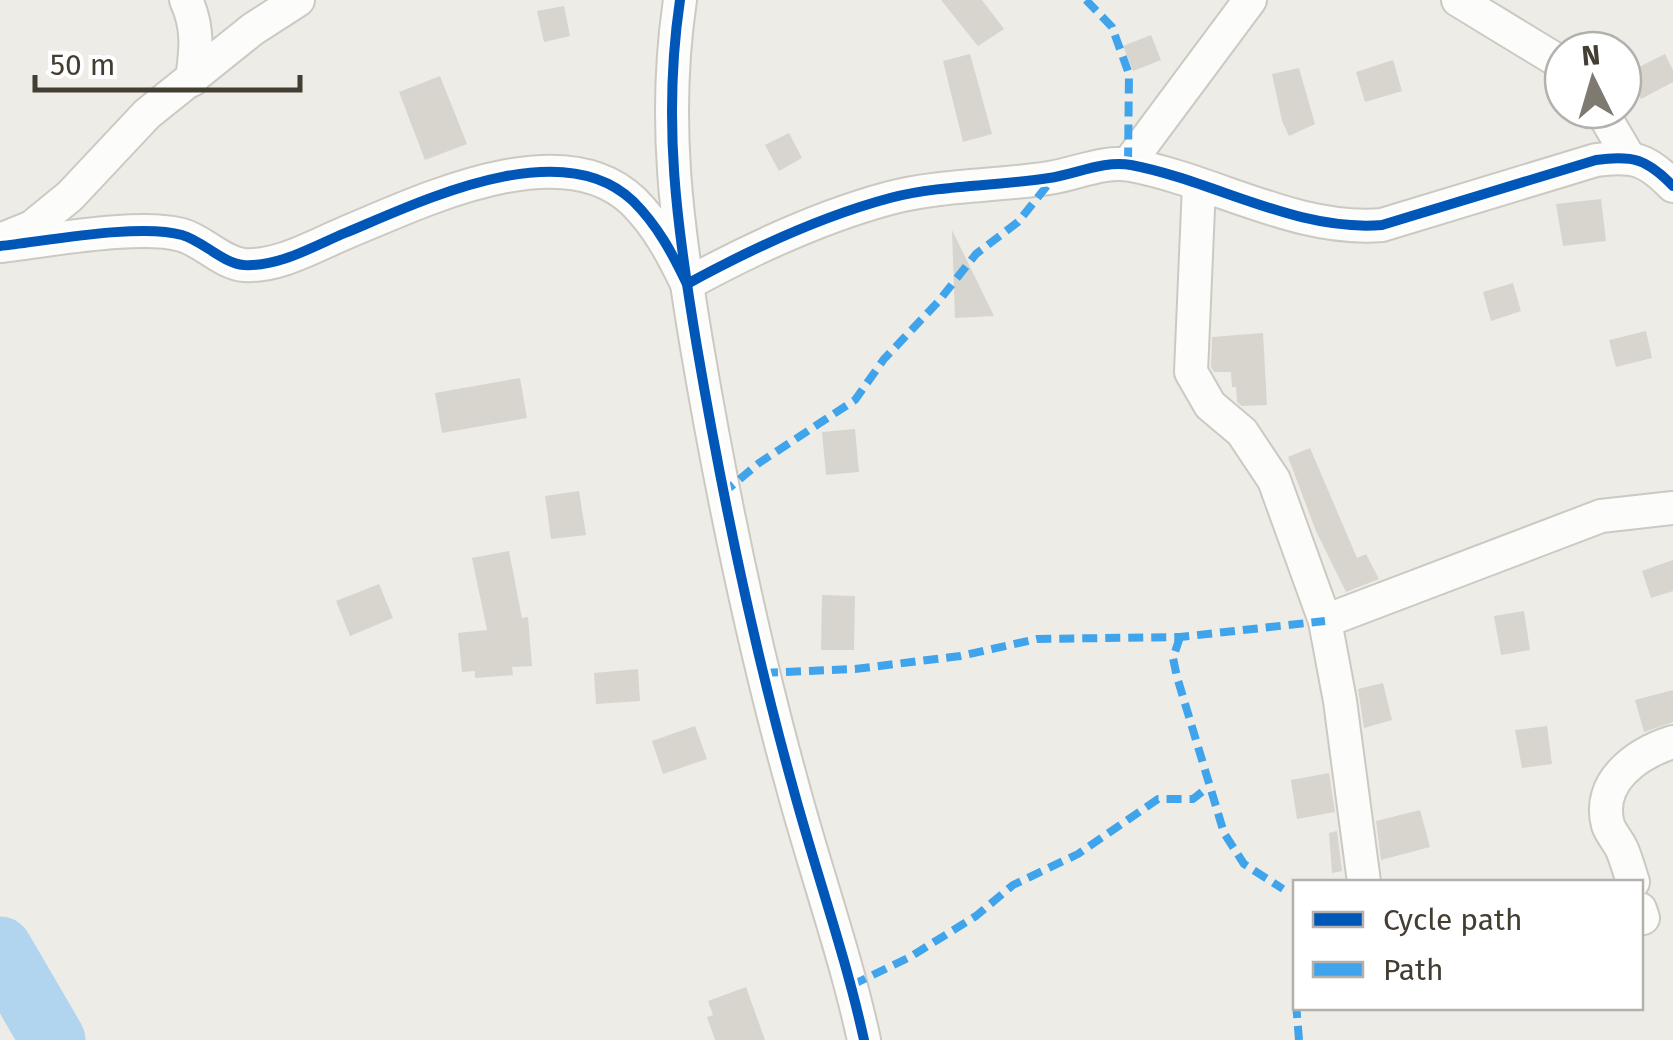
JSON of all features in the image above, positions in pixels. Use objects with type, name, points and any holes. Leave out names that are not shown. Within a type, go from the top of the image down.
[{"type":"street","points":[[186,0],[194,16],[197,39],[192,80]]},
{"type":"street","points":[[0,243],[32,227],[70,196],[147,114],[254,29],[298,0]]},
{"type":"street","points":[[680,0],[671,57],[672,170],[686,284],[722,494],[792,785],[852,985],[864,1040]]},
{"type":"street","points":[[1128,164],[1250,0]]},
{"type":"street","points":[[1458,0],[1543,52]]},
{"type":"street","points":[[1613,130],[1628,156]]},
{"type":"street","points":[[686,284],[814,224],[893,197],[1054,177],[1092,167],[1128,164],[1350,228],[1382,225],[1596,160],[1628,156],[1657,170],[1673,186]]},
{"type":"street","points":[[0,243],[133,232],[183,235],[242,265],[282,260],[444,192],[486,180],[550,172],[595,179],[630,198],[664,237],[686,284]]},
{"type":"street","points":[[1199,185],[1191,372],[1210,405],[1242,432],[1274,480],[1325,620],[1364,880]]},
{"type":"street","points":[[1325,620],[1601,516],[1673,508]]},
{"type":"street","points":[[1631,880],[1623,850],[1608,825],[1607,797],[1618,775],[1646,750],[1673,742]]},
{"type":"building","points":[[941,0],[982,0],[1004,29],[978,46]]},
{"type":"building","points":[[564,6],[570,36],[544,42],[537,11]]},
{"type":"building","points":[[1151,35],[1161,60],[1133,71],[1123,46]]},
{"type":"building","points":[[970,54],[992,134],[963,142],[943,61]]},
{"type":"building","points":[[1665,54],[1673,70],[1673,82],[1643,98],[1643,65]]},
{"type":"building","points":[[1393,60],[1402,91],[1365,102],[1356,72]]},
{"type":"building","points":[[1299,68],[1315,124],[1289,136],[1272,74]]},
{"type":"building","points":[[440,76],[467,144],[425,160],[399,92]]},
{"type":"building","points":[[789,133],[802,158],[779,171],[765,145]]},
{"type":"building","points":[[1601,199],[1606,241],[1563,246],[1556,204]]},
{"type":"building","points":[[952,230],[994,316],[955,318]]},
{"type":"building","points":[[1513,283],[1521,311],[1491,321],[1483,292]]},
{"type":"building","points":[[1646,331],[1652,358],[1616,367],[1609,340]]},
{"type":"building","points":[[1263,333],[1267,405],[1242,406],[1237,402],[1236,387],[1232,387],[1231,372],[1214,372],[1211,367],[1212,337]]},
{"type":"building","points":[[520,378],[527,418],[442,433],[435,393]]},
{"type":"building","points":[[855,429],[859,472],[826,475],[822,432]]},
{"type":"building","points":[[1310,448],[1357,558],[1366,554],[1379,579],[1346,592],[1316,531],[1288,457]]},
{"type":"building","points":[[579,491],[586,535],[551,539],[545,496]]},
{"type":"building","points":[[509,551],[522,618],[528,617],[532,666],[512,667],[513,675],[475,678],[475,671],[462,672],[458,633],[487,630],[472,558]]},
{"type":"building","points":[[1673,560],[1673,591],[1651,598],[1642,571]]},
{"type":"building","points":[[379,584],[393,618],[350,636],[336,601]]},
{"type":"building","points":[[822,595],[855,596],[854,650],[821,650]]},
{"type":"building","points":[[1524,611],[1530,650],[1501,655],[1494,616]]},
{"type":"building","points":[[638,669],[640,701],[596,704],[594,673]]},
{"type":"building","points":[[1383,683],[1392,720],[1364,728],[1358,689]]},
{"type":"building","points":[[1673,690],[1673,722],[1644,732],[1635,700]]},
{"type":"building","points":[[695,726],[707,759],[663,774],[652,741]]},
{"type":"building","points":[[1547,726],[1552,764],[1522,768],[1515,730]]},
{"type":"building","points":[[1329,773],[1335,812],[1297,819],[1291,780]]},
{"type":"building","points":[[1420,810],[1430,847],[1381,860],[1376,821]]},
{"type":"building","points":[[1337,831],[1342,871],[1332,873],[1329,833]]},
{"type":"building","points":[[746,987],[765,1040],[715,1040],[707,1017],[713,1015],[708,1001]]},
{"type":"waterway","points":[[0,949],[53,1040]]},
{"type":"marked path","points":[[1086,0],[1112,27],[1129,74],[1128,164]]},
{"type":"marked path","points":[[722,494],[759,463],[855,400],[884,359],[938,302],[976,254],[1018,222],[1054,177]]},
{"type":"marked path","points":[[763,673],[855,669],[960,656],[1037,639],[1180,637],[1325,621]]},
{"type":"marked path","points":[[1180,637],[1173,658],[1177,677],[1224,833],[1244,864],[1283,889]]},
{"type":"marked path","points":[[852,985],[910,957],[976,916],[1013,885],[1078,854],[1158,799],[1193,799],[1208,787]]},
{"type":"marked path","points":[[1297,1010],[1299,1040]]},
{"type":"cycle path","points":[[680,0],[672,89],[674,174],[683,260],[707,402],[764,676],[864,1040]]},
{"type":"cycle path","points":[[0,246],[118,232],[164,232],[190,238],[236,263],[257,265],[296,255],[450,191],[530,173],[568,173],[603,181],[633,201],[664,240],[687,284],[786,235],[890,198],[1049,178],[1111,164],[1162,172],[1287,213],[1350,225],[1382,225],[1596,160],[1639,161],[1673,186]]}]
